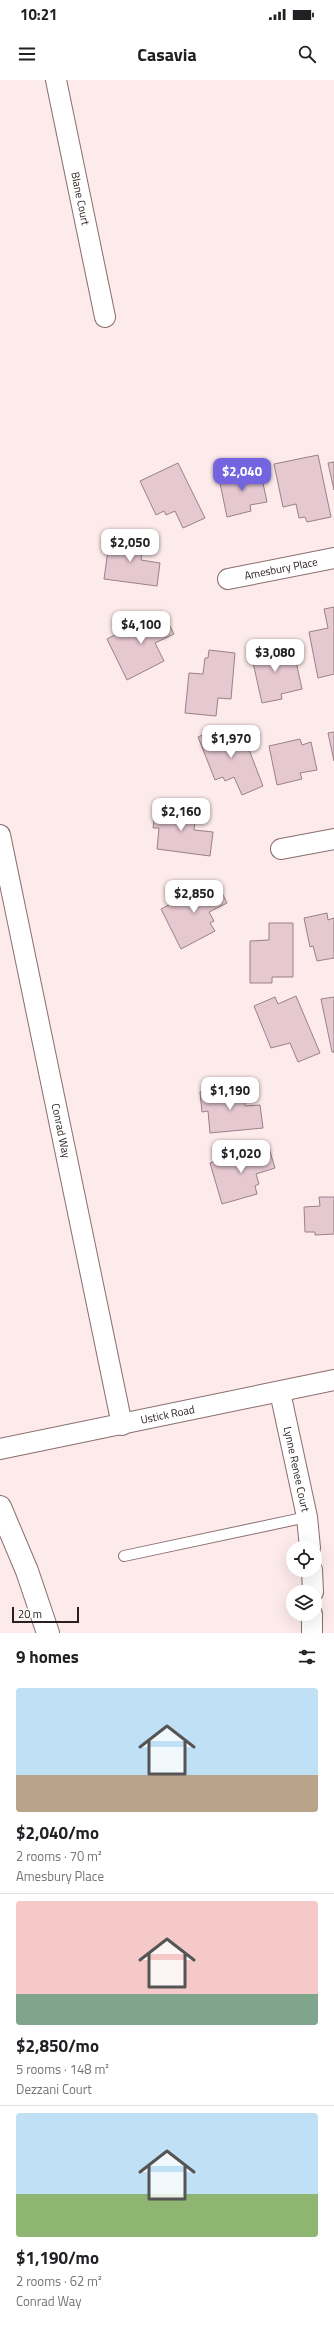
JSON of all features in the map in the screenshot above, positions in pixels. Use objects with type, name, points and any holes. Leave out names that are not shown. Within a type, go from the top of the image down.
[{"type":"main road","points":[[0,1507],[27,1571],[48,1633]]},
{"type":"street","name":"Blane Court","points":[[56,80],[105,316]]},
{"type":"street","name":"Amesbury Place","points":[[228,579],[334,558]]},
{"type":"street","name":"Conrad Way","points":[[0,836],[5,888],[122,1425]]},
{"type":"street","points":[[281,849],[334,839]]},
{"type":"street","name":"Ustick Road","points":[[0,1449],[334,1380]]},
{"type":"street","name":"Lynne Renee Court","points":[[280,1392],[307,1517],[309,1541]]},
{"type":"street","points":[[312,1621],[312,1633]]},
{"type":"lane","points":[[124,1556],[307,1517]]},
{"type":"building","points":[[318,455],[331,517],[307,522],[305,517],[299,518],[296,504],[283,507],[274,464]]},
{"type":"building","points":[[334,462],[334,490],[328,463]]},
{"type":"building","points":[[178,463],[205,518],[183,528],[175,511],[166,515],[164,511],[156,515],[140,481]]},
{"type":"building","points":[[260,469],[267,502],[250,505],[251,511],[227,517],[219,478]]},
{"type":"building","points":[[110,536],[144,541],[141,560],[160,563],[157,586],[104,579]]},
{"type":"building","points":[[334,607],[334,674],[318,678],[309,632],[328,628],[324,609]]},
{"type":"building","points":[[162,611],[174,634],[155,643],[164,661],[127,680],[107,639]]},
{"type":"building","points":[[277,643],[281,660],[295,657],[302,689],[281,694],[282,699],[262,703],[250,649]]},
{"type":"building","points":[[209,650],[235,653],[231,699],[218,698],[216,716],[185,713],[189,673],[203,674],[205,658],[208,658]]},
{"type":"building","points":[[219,728],[222,736],[241,729],[263,786],[242,795],[234,777],[225,781],[223,777],[215,780],[198,737]]},
{"type":"building","points":[[334,732],[334,761],[328,733]]},
{"type":"building","points":[[300,739],[302,745],[311,742],[317,770],[300,773],[302,779],[277,785],[269,746]]},
{"type":"building","points":[[156,805],[196,810],[194,830],[213,832],[210,856],[157,849],[159,828],[153,828]]},
{"type":"building","points":[[216,881],[227,903],[209,912],[214,921],[210,923],[215,931],[181,949],[161,909]]},
{"type":"building","points":[[327,913],[328,920],[334,918],[334,958],[317,961],[313,946],[310,947],[304,918]]},
{"type":"building","points":[[269,923],[293,923],[293,977],[272,977],[272,983],[250,983],[250,941],[269,940]]},
{"type":"building","points":[[296,996],[320,1053],[298,1062],[290,1043],[271,1048],[254,1006],[275,997],[278,1004]]},
{"type":"building","points":[[334,997],[334,1052],[332,1052],[321,999]]},
{"type":"building","points":[[243,1088],[245,1106],[260,1105],[263,1128],[210,1133],[208,1111],[202,1112],[200,1092]]},
{"type":"building","points":[[268,1145],[275,1168],[256,1174],[259,1184],[255,1186],[257,1194],[222,1204],[210,1163]]},
{"type":"building","points":[[319,1197],[334,1197],[334,1234],[315,1235],[315,1232],[305,1232],[304,1207],[320,1206]]}]
